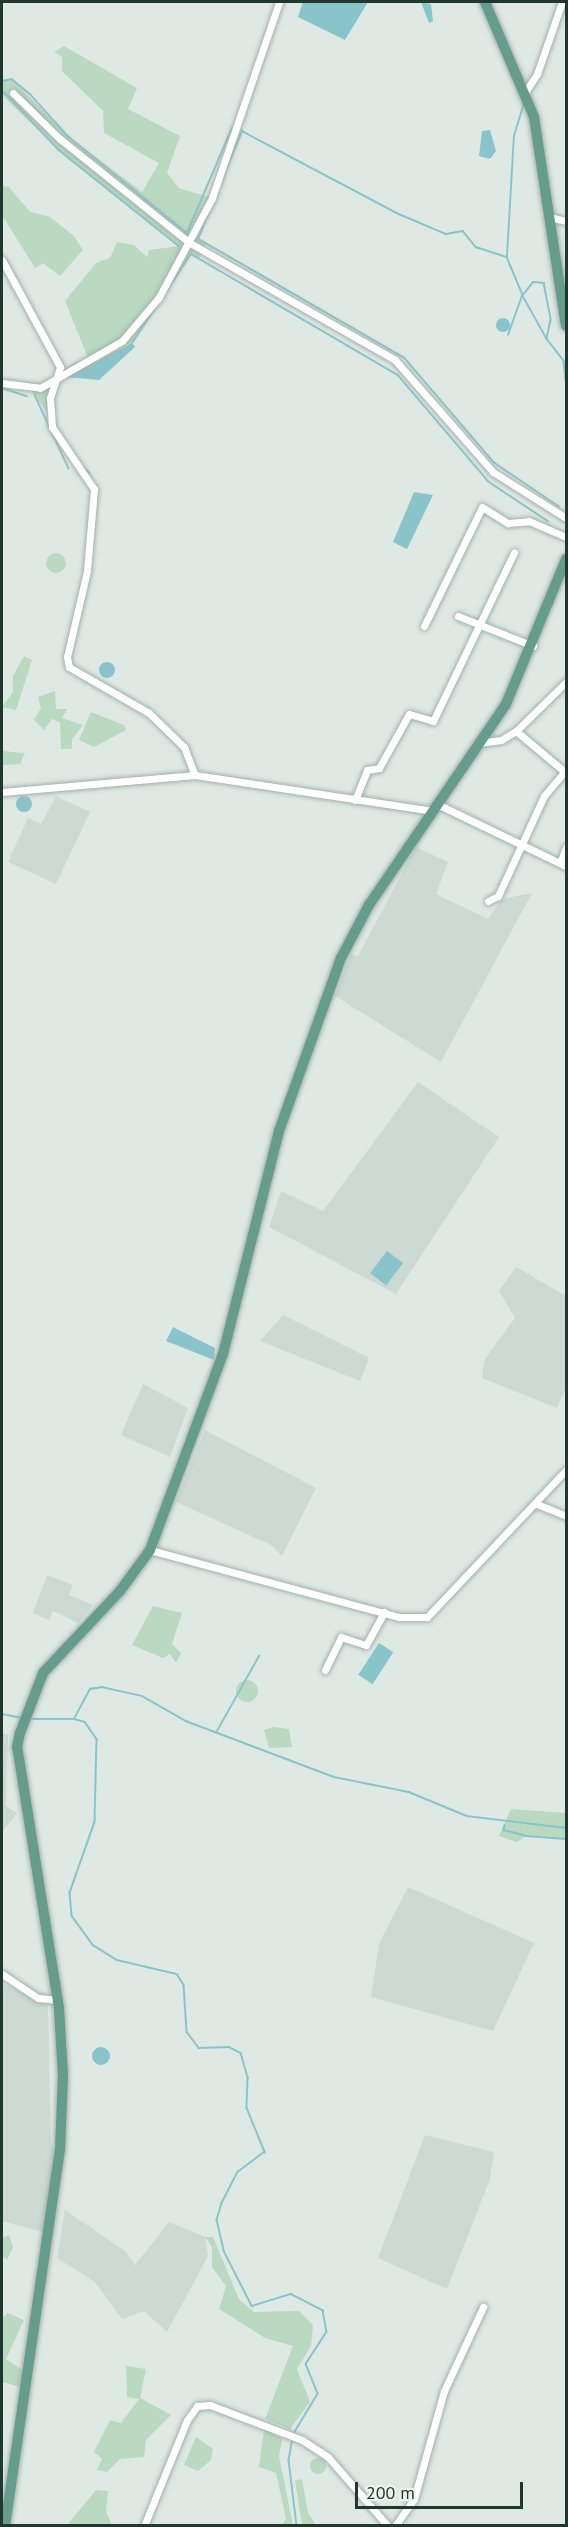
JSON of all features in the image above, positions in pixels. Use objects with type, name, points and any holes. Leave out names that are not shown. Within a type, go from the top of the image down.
[{"type":"main road","points":[[485,2],[534,117],[567,326]]},
{"type":"main road","points":[[5,2526],[60,2150],[58,2000],[17,1747],[28,1704],[43,1673],[120,1591],[150,1550],[223,1354],[279,1131],[322,1009],[369,904],[506,704],[533,646],[567,560]]},
{"type":"street","points":[[2,383],[31,390],[129,333],[159,297],[190,243],[252,93],[279,2]]},
{"type":"street","points":[[524,94],[537,74],[562,2]]},
{"type":"street","points":[[13,93],[60,139],[190,243],[395,360],[493,472],[567,518]]},
{"type":"street","points":[[549,218],[567,221]]},
{"type":"street","points":[[2,260],[32,308],[61,372]]},
{"type":"street","points":[[61,372],[52,389],[52,427],[94,489],[87,571],[67,657],[69,667],[149,713],[184,747],[195,775]]},
{"type":"street","points":[[424,626],[482,507],[508,523],[529,520],[567,537]]},
{"type":"street","points":[[355,800],[367,771],[379,768],[409,714],[433,721],[514,553]]},
{"type":"street","points":[[458,616],[533,646]]},
{"type":"street","points":[[479,743],[501,740],[516,731],[567,682]]},
{"type":"street","points":[[488,901],[498,896],[544,796],[566,773],[516,731]]},
{"type":"street","points":[[2,792],[195,775],[355,800],[435,807],[563,864],[567,847]]},
{"type":"street","points":[[150,1550],[384,1612],[415,1618],[433,1614],[567,1470]]},
{"type":"street","points":[[537,1504],[567,1516]]},
{"type":"street","points":[[325,1670],[341,1637],[366,1644],[384,1612]]},
{"type":"street","points":[[2,1974],[38,1998],[58,2000]]},
{"type":"street","points":[[395,2526],[414,2499],[444,2391],[483,2307]]},
{"type":"street","points":[[144,2526],[179,2436],[196,2406],[225,2409],[302,2440],[328,2457],[388,2526]]},
{"type":"shaded area","points":[[56,796],[90,812],[56,884],[8,862],[28,818],[41,824]]},
{"type":"shaded area","points":[[416,847],[448,862],[436,894],[488,919],[502,899],[532,893],[441,1062],[335,996],[351,954],[358,956]]},
{"type":"shaded area","points":[[418,1082],[499,1137],[396,1294],[269,1227],[281,1191],[323,1211]]},
{"type":"shaded area","points":[[516,1267],[566,1296],[566,1387],[557,1408],[482,1378],[485,1359],[515,1318],[499,1291]]},
{"type":"shaded area","points":[[283,1315],[369,1358],[360,1381],[260,1341]]},
{"type":"shaded area","points":[[143,1384],[188,1408],[170,1457],[121,1435]]},
{"type":"shaded area","points":[[205,1430],[316,1488],[282,1556],[271,1545],[176,1502]]},
{"type":"shaded area","points":[[47,1575],[73,1585],[69,1595],[93,1605],[78,1623],[53,1611],[49,1620],[33,1613]]},
{"type":"shaded area","points":[[2,1733],[8,1735],[6,1806],[17,1813],[2,1832]]},
{"type":"shaded area","points":[[408,1887],[534,1943],[493,2031],[371,1997],[379,1944]]},
{"type":"shaded area","points":[[2,1984],[48,2005],[51,2144],[56,2150],[44,2232],[2,2221]]},
{"type":"shaded area","points":[[425,2135],[494,2152],[490,2179],[447,2289],[378,2258]]},
{"type":"shaded area","points":[[65,2210],[125,2251],[135,2265],[169,2222],[205,2237],[208,2256],[167,2332],[144,2311],[122,2319],[95,2282],[57,2258]]},
{"type":"green space","points":[[64,46],[137,88],[128,109],[180,136],[167,173],[179,188],[212,198],[193,236],[206,244],[199,259],[191,254],[132,343],[61,372],[50,410],[45,410],[31,390],[73,364],[88,358],[65,301],[96,263],[110,258],[117,242],[134,245],[147,257],[149,250],[179,246],[59,150],[3,96],[2,81],[12,79],[68,136],[142,192],[159,163],[104,133],[103,111],[62,71],[62,57],[54,52]]},
{"type":"green space","points":[[2,186],[9,187],[30,212],[50,217],[74,236],[83,250],[60,276],[43,263],[35,268],[2,215]]},
{"type":"green space","points":[[56,553],[63,556],[66,563],[63,570],[56,573],[49,570],[46,563],[49,556]]},
{"type":"green space","points":[[24,656],[32,660],[16,710],[2,707],[13,692],[13,676]]},
{"type":"green space","points":[[55,691],[56,709],[67,709],[62,718],[83,725],[72,739],[72,749],[61,749],[60,722],[52,719],[44,730],[34,720],[41,708],[38,697]]},
{"type":"green space","points":[[91,712],[124,725],[126,730],[94,747],[79,740]]},
{"type":"green space","points":[[2,751],[25,753],[20,764],[2,765]]},
{"type":"green space","points":[[153,1606],[182,1613],[172,1644],[181,1653],[176,1663],[170,1654],[163,1658],[132,1645]]},
{"type":"green space","points":[[247,1680],[255,1683],[258,1691],[255,1699],[247,1702],[239,1699],[236,1691],[239,1683]]},
{"type":"green space","points":[[273,1727],[289,1729],[292,1747],[269,1748],[264,1730]]},
{"type":"green space","points":[[511,1809],[566,1813],[566,1839],[526,1836],[517,1842],[499,1836]]},
{"type":"green space","points":[[9,2235],[13,2247],[7,2260],[2,2256],[2,2238]]},
{"type":"green space","points":[[205,2237],[213,2237],[239,2299],[254,2312],[299,2311],[313,2325],[311,2346],[297,2369],[310,2402],[290,2429],[265,2419],[293,2346],[265,2338],[219,2309],[226,2286],[212,2267],[212,2247]]},
{"type":"green space","points":[[7,2313],[24,2320],[6,2359],[24,2371],[24,2388],[2,2382],[2,2319]]},
{"type":"green space","points":[[126,2366],[146,2369],[140,2398],[171,2415],[146,2440],[144,2457],[120,2459],[107,2472],[97,2470],[102,2459],[94,2452],[110,2420],[121,2423],[139,2399],[127,2397]]},
{"type":"green space","points":[[264,2428],[282,2439],[279,2456],[293,2525],[282,2525],[286,2519],[276,2473],[259,2467]]},
{"type":"green space","points":[[196,2437],[213,2449],[211,2460],[198,2471],[184,2465]]},
{"type":"green space","points":[[318,2458],[324,2460],[326,2466],[324,2472],[318,2474],[312,2472],[310,2466],[312,2460]]},
{"type":"green space","points":[[302,2479],[308,2513],[316,2525],[302,2525],[295,2481]]},
{"type":"green space","points":[[96,2490],[108,2491],[106,2511],[112,2525],[67,2525]]},
{"type":"water","points":[[303,2],[368,2],[345,40],[298,17]]},
{"type":"water","points":[[421,2],[431,4],[433,21],[429,23]]},
{"type":"water","points":[[490,130],[496,151],[490,159],[479,156],[482,131]]},
{"type":"water","points":[[503,318],[508,320],[510,325],[508,330],[503,332],[498,330],[496,325],[498,320]]},
{"type":"water","points":[[132,343],[135,347],[99,380],[66,377]]},
{"type":"water","points":[[414,492],[433,495],[407,549],[393,542]]},
{"type":"water","points":[[104,662],[110,662],[115,670],[113,676],[104,678],[99,673],[99,667]]},
{"type":"water","points":[[21,796],[27,796],[32,804],[30,810],[21,812],[16,807],[16,801]]},
{"type":"water","points":[[387,1251],[403,1263],[386,1285],[370,1273]]},
{"type":"water","points":[[173,1327],[215,1348],[214,1360],[166,1341]]},
{"type":"water","points":[[379,1643],[393,1652],[373,1684],[358,1675]]},
{"type":"water","points":[[97,2047],[105,2047],[110,2052],[108,2063],[97,2065],[92,2060],[92,2052]]},
{"type":"waterway","points":[[2,81],[12,79],[31,95],[68,136],[187,233],[232,128]]},
{"type":"waterway","points":[[4,92],[59,150],[179,246]]},
{"type":"waterway","points":[[507,256],[514,136],[524,104]]},
{"type":"waterway","points":[[559,507],[494,463],[404,358],[198,239],[242,131],[399,214],[446,234],[463,231],[476,247],[507,257],[523,295],[533,282],[544,283],[551,320],[547,339],[564,361],[566,380]]},
{"type":"waterway","points":[[132,343],[191,254],[398,375],[489,482],[548,521]]},
{"type":"waterway","points":[[508,335],[522,296]]},
{"type":"waterway","points":[[523,296],[547,339]]},
{"type":"waterway","points":[[2,388],[27,396]]},
{"type":"waterway","points":[[35,395],[69,469]]},
{"type":"waterway","points":[[84,468],[90,473]]},
{"type":"waterway","points":[[216,1733],[259,1656]]},
{"type":"waterway","points":[[30,1719],[74,1719],[90,1689],[102,1687],[142,1696],[186,1721],[334,1777],[409,1792],[467,1816],[566,1828]]},
{"type":"waterway","points":[[2,1714],[22,1718]]},
{"type":"waterway","points":[[74,1719],[85,1722],[97,1739],[95,1822],[70,1893],[72,1916],[93,1945],[117,1960],[177,1974],[184,1985],[187,2032],[199,2048],[229,2047],[241,2053],[248,2078],[247,2108],[265,2152],[238,2172],[222,2203],[217,2220],[224,2251],[252,2306],[291,2294],[323,2310],[327,2332],[306,2364],[318,2394],[294,2434]]},
{"type":"waterway","points":[[505,1825],[504,1830],[526,1836],[566,1839]]},
{"type":"waterway","points":[[293,2438],[289,2460],[297,2526]]}]
